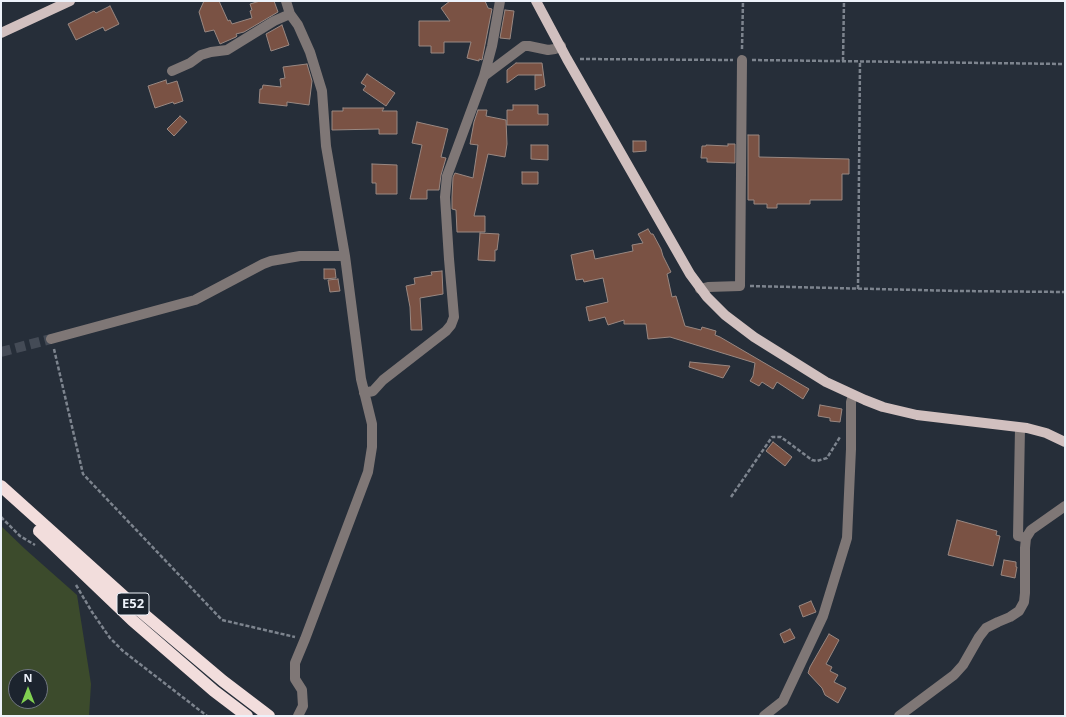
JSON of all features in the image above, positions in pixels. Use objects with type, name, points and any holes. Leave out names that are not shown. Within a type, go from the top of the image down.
[{"type":"highway","name":"E52","points":[[1,486],[139,610],[269,716]]},
{"type":"highway","name":"E52","points":[[1,492],[21,514],[132,620],[214,691],[247,716]]},
{"type":"main road","points":[[1,33],[70,1]]},
{"type":"main road","points":[[536,1],[682,260],[700,289],[725,316],[749,334],[826,382],[853,395],[884,407],[917,415],[1020,428],[1046,433],[1065,442]]},
{"type":"street","points":[[286,1],[290,14],[298,25],[310,52],[322,91],[324,102],[325,140],[345,256],[364,393],[372,424],[372,447],[368,472],[306,639],[295,663],[295,679],[302,690],[303,706],[298,716]]},
{"type":"street","points":[[364,393],[373,390],[388,376],[446,331],[451,325],[454,317],[445,197],[447,176],[484,76],[492,46],[500,1]]},
{"type":"street","points":[[172,71],[190,63],[201,55],[227,50],[274,21],[290,14]]},
{"type":"street","points":[[484,76],[524,46],[548,50],[555,49],[560,46]]},
{"type":"street","points":[[700,289],[708,286],[740,286],[742,60]]},
{"type":"street","points":[[51,338],[195,300],[267,262],[300,256],[345,256]]},
{"type":"street","points":[[764,716],[783,701],[823,616],[847,538],[851,449],[851,402],[853,395]]},
{"type":"street","points":[[1020,428],[1018,536],[1026,538]]},
{"type":"street","points":[[899,716],[954,675],[963,664],[986,628],[1010,617],[1019,611],[1024,602],[1025,592],[1026,538],[1031,530],[1065,506]]},
{"type":"path","points":[[742,60],[743,1]]},
{"type":"path","points":[[843,61],[844,1]]},
{"type":"path","points":[[567,58],[1065,64]]},
{"type":"path","points":[[858,289],[860,62]]},
{"type":"path","points":[[740,286],[1065,292]]},
{"type":"path","points":[[51,338],[83,474],[222,620],[306,639]]},
{"type":"path","points":[[731,498],[772,437],[781,436],[812,460],[817,461],[827,458],[847,426],[851,423]]},
{"type":"path","points":[[1,517],[20,536],[36,546]]},
{"type":"path","points":[[73,580],[110,638],[123,651],[207,716]]},
{"type":"green space","points":[[1,526],[77,595],[91,684],[89,716],[1,716]]},
{"type":"building","points":[[204,1],[219,1],[228,21],[230,20],[232,24],[252,18],[250,4],[260,1],[274,1],[278,12],[244,32],[236,34],[236,37],[220,44],[214,30],[205,32],[199,12]]},
{"type":"building","points":[[450,1],[485,1],[488,8],[492,9],[482,60],[479,59],[479,61],[467,58],[471,42],[444,42],[444,53],[431,53],[431,46],[419,46],[419,21],[450,21],[441,8]]},
{"type":"building","points":[[110,6],[119,24],[105,31],[103,27],[76,40],[68,24],[94,11],[96,13]]},
{"type":"building","points":[[505,10],[514,11],[510,39],[500,38]]},
{"type":"building","points":[[282,25],[289,45],[271,51],[266,34]]},
{"type":"building","points":[[516,63],[542,63],[545,86],[535,90],[535,75],[518,75],[507,83],[507,70]]},
{"type":"building","points":[[307,64],[312,81],[309,105],[287,102],[287,106],[259,103],[260,89],[262,89],[263,85],[281,87],[280,79],[285,78],[283,67]]},
{"type":"building","points":[[367,74],[395,93],[386,106],[363,90],[366,86],[361,83]]},
{"type":"building","points":[[166,80],[167,84],[177,81],[183,101],[174,104],[173,102],[155,108],[148,86]]},
{"type":"building","points":[[513,105],[538,105],[538,114],[548,114],[548,125],[507,125],[507,110],[513,110]]},
{"type":"building","points":[[343,108],[384,108],[382,111],[397,111],[397,134],[379,134],[379,129],[332,130],[332,111],[343,111]]},
{"type":"building","points":[[478,110],[487,110],[486,116],[506,120],[507,144],[505,157],[488,154],[474,216],[485,216],[485,232],[457,232],[456,210],[452,209],[453,177],[455,173],[473,178],[478,145],[470,144]]},
{"type":"building","points":[[180,116],[187,122],[174,136],[167,129]]},
{"type":"building","points":[[417,122],[448,129],[441,157],[446,158],[441,175],[439,190],[427,190],[427,199],[410,199],[422,145],[412,143]]},
{"type":"building","points":[[748,135],[759,135],[759,157],[849,159],[849,174],[842,174],[842,200],[810,200],[810,204],[777,204],[777,208],[767,208],[767,204],[754,204],[754,200],[748,200]]},
{"type":"building","points":[[633,141],[646,141],[646,151],[633,152]]},
{"type":"building","points":[[728,144],[735,144],[735,163],[707,162],[707,158],[701,158],[702,146],[728,146]]},
{"type":"building","points":[[531,145],[548,145],[548,160],[531,159]]},
{"type":"building","points":[[372,164],[397,165],[397,194],[376,194],[376,183],[372,183]]},
{"type":"building","points":[[522,172],[538,172],[538,184],[522,184]]},
{"type":"building","points":[[648,229],[651,234],[653,234],[671,272],[667,274],[672,297],[676,296],[685,326],[701,330],[702,327],[716,331],[715,335],[809,389],[803,399],[777,382],[773,389],[762,382],[759,386],[750,381],[753,376],[755,363],[670,337],[648,339],[646,324],[624,324],[624,320],[608,325],[605,317],[589,321],[586,307],[608,302],[603,278],[584,282],[583,279],[576,280],[571,255],[593,250],[595,259],[633,251],[632,245],[643,243],[638,234]]},
{"type":"building","points":[[480,233],[499,234],[497,250],[495,250],[495,261],[478,260]]},
{"type":"building","points":[[324,269],[335,269],[336,278],[324,279]]},
{"type":"building","points":[[442,271],[443,294],[420,298],[422,330],[411,330],[410,307],[406,286],[415,284],[414,278],[432,275],[431,272]]},
{"type":"building","points":[[338,279],[340,291],[330,292],[328,280]]},
{"type":"building","points":[[690,362],[730,366],[723,378],[689,367]]},
{"type":"building","points":[[820,405],[842,409],[840,422],[830,421],[830,418],[818,416]]},
{"type":"building","points":[[773,442],[792,457],[785,466],[766,451]]},
{"type":"building","points":[[957,520],[997,531],[996,535],[1000,536],[993,566],[948,555]]},
{"type":"building","points":[[1004,560],[1016,562],[1017,567],[1015,578],[1001,575]]},
{"type":"building","points":[[811,601],[816,612],[803,617],[799,606]]},
{"type":"building","points":[[790,629],[795,638],[784,643],[780,634]]},
{"type":"building","points":[[829,634],[839,640],[826,664],[832,667],[830,671],[838,675],[834,682],[846,688],[838,703],[825,695],[822,688],[808,673]]},
{"type":"tunnel","points":[[1,352],[51,339]]}]
